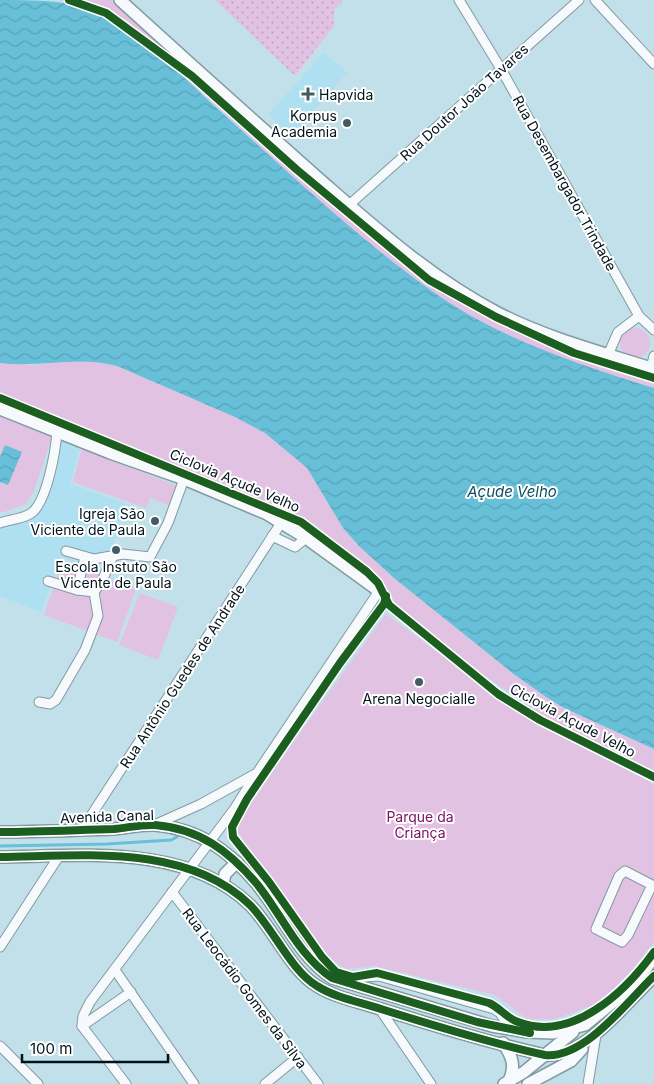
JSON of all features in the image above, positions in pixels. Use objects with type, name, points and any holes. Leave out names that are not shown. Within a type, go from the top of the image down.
[{"type":"main road","points":[[120,0],[222,94],[349,205],[430,271],[498,313],[554,337],[652,369]]},
{"type":"main road","points":[[0,409],[267,514],[306,538],[379,591]]},
{"type":"main road","name":"Avenida Canal","points":[[0,832],[83,828],[115,829],[154,825],[179,829],[210,842],[224,850],[237,862],[258,885],[313,963],[332,978],[511,1030],[553,1033],[585,1025],[628,990],[654,958]]},
{"type":"main road","points":[[0,857],[128,857],[190,870],[223,884],[240,896],[253,909],[296,966],[316,986],[333,995],[545,1055],[555,1056],[571,1052],[585,1043],[596,1035],[654,976]]},
{"type":"main road","points":[[223,884],[225,874],[237,862]]},
{"type":"main road","points":[[506,1082],[545,1055],[562,1039],[585,1025]]},
{"type":"main road","points":[[503,1043],[513,1063],[513,1072],[506,1082]]},
{"type":"main road","points":[[528,1084],[570,1061],[581,1051],[585,1043]]},
{"type":"street","name":"Rua Desembargador Trindade","points":[[459,0],[501,69],[639,316],[654,330]]},
{"type":"street","name":"Rua Doutor João Tavares","points":[[349,205],[579,0]]},
{"type":"street","points":[[595,0],[654,64]]},
{"type":"street","points":[[608,355],[622,327],[639,316]]},
{"type":"street","points":[[652,369],[654,356]]},
{"type":"street","points":[[0,523],[29,514],[38,506],[53,459],[57,430]]},
{"type":"street","points":[[66,551],[85,557],[103,559],[123,554],[145,558],[154,552],[184,480]]},
{"type":"street","name":"Rua Antônio Guedes de Andrade","points":[[83,828],[280,523]]},
{"type":"street","points":[[272,536],[296,547],[306,538]]},
{"type":"street","points":[[39,702],[50,704],[56,700],[85,650],[98,616],[94,592],[101,583],[113,556]]},
{"type":"street","points":[[77,590],[85,557]]},
{"type":"street","points":[[48,581],[77,590],[94,592]]},
{"type":"street","points":[[126,1084],[82,1026],[83,1016],[90,1002],[116,970],[250,788],[257,773],[379,591]]},
{"type":"street","points":[[154,825],[201,804],[257,773]]},
{"type":"street","points":[[0,946],[59,856]]},
{"type":"street","points":[[621,872],[629,872],[650,883],[652,888],[651,897],[622,942],[596,929],[621,872]]},
{"type":"street","name":"Rua Leocádio Gomes da Silva","points":[[172,892],[318,1084]]},
{"type":"street","points":[[116,970],[194,1084]]},
{"type":"street","points":[[345,983],[365,977],[379,976],[494,1009],[500,1013],[511,1030]]},
{"type":"street","points":[[82,1026],[131,992]]},
{"type":"street","points":[[379,1008],[431,1084]]},
{"type":"street","points":[[588,1084],[596,1035]]},
{"type":"street","points":[[1,1048],[38,1084]]},
{"type":"street","points":[[265,1084],[298,1057]]},
{"type":"shaded area","name":"Hapvida","points":[[324,52],[347,73],[292,136],[268,115]]},
{"type":"shaded area","points":[[60,439],[80,447],[70,484],[125,503],[113,545],[122,548],[120,554],[111,551],[105,573],[61,557],[41,612],[0,596],[0,520],[36,511]]},
{"type":"green space","points":[[59,0],[112,0],[240,117],[355,216],[434,278],[580,351],[654,375],[654,388],[542,351],[500,332],[440,297],[402,270],[341,220],[163,58],[144,43],[104,17],[82,7]]},
{"type":"green space","points":[[215,0],[342,0],[342,3],[334,9],[334,26],[295,76]]},
{"type":"green space","points":[[635,328],[641,329],[649,337],[649,349],[641,357],[635,358],[629,357],[621,349],[620,343],[621,337],[629,329]]},
{"type":"green space","points":[[85,360],[117,366],[235,417],[265,433],[307,468],[343,528],[359,546],[394,578],[515,675],[546,697],[564,708],[654,749],[654,782],[587,745],[455,656],[406,618],[376,576],[301,521],[263,502],[0,394],[0,363],[35,365]]},
{"type":"green space","points":[[0,414],[53,434],[34,491],[26,504],[4,512],[0,512]]},
{"type":"green space","points":[[82,448],[184,489],[176,508],[150,498],[146,508],[73,482]]},
{"type":"green space","points":[[63,561],[136,589],[117,642],[44,615]]},
{"type":"green space","points":[[140,593],[178,607],[158,660],[119,645]]},
{"type":"green space","name":"Parque da Criança","points":[[386,614],[530,720],[654,784],[654,942],[632,970],[599,1003],[555,1019],[527,1019],[495,995],[374,966],[346,969],[329,958],[237,831],[247,810],[299,734]]},
{"type":"water","name":"Açude Velho","points":[[0,0],[68,3],[89,8],[107,17],[125,28],[157,53],[321,202],[374,247],[429,289],[482,322],[537,348],[654,388],[654,749],[564,708],[546,697],[515,675],[394,578],[359,546],[343,528],[307,468],[265,433],[235,417],[117,366],[88,362],[0,363]]},
{"type":"water","points":[[5,445],[22,452],[8,485],[0,482],[0,457]]},
{"type":"waterway","points":[[0,846],[107,844],[171,840],[177,837]]},
{"type":"cycle path","points":[[69,0],[106,13],[192,76],[296,169],[429,280],[496,317],[574,353],[654,378]]},
{"type":"cycle path","name":"Ciclovia Açude Velho","points":[[0,398],[301,522],[367,572],[378,583],[389,605],[498,694],[540,720],[654,777]]},
{"type":"cycle path","points":[[386,596],[384,604],[340,663],[247,799],[232,827],[233,837],[269,882],[322,957],[336,972],[353,977],[377,973],[489,1003],[514,1021],[538,1027],[558,1026],[577,1020],[595,1010],[628,983],[654,952]]},
{"type":"cycle path","points":[[0,832],[114,829],[150,825],[186,831],[212,844],[236,861],[257,884],[309,958],[332,978],[477,1022],[530,1033]]},
{"type":"cycle path","points":[[0,857],[64,855],[131,857],[164,862],[195,871],[224,885],[250,905],[267,925],[290,960],[308,979],[324,990],[442,1028],[545,1055],[560,1054],[590,1039],[654,976]]},
{"type":"place","name":"Hapvida","points":[[308,94]]},
{"type":"place","name":"Korpus Academia","points":[[347,123]]},
{"type":"place","name":"Igreja São Viciente de Paula","points":[[155,521]]},
{"type":"place","name":"Escola Instuto São Vicente de Paula","points":[[116,550]]},
{"type":"place","name":"Arena Negocialle","points":[[419,682]]}]
